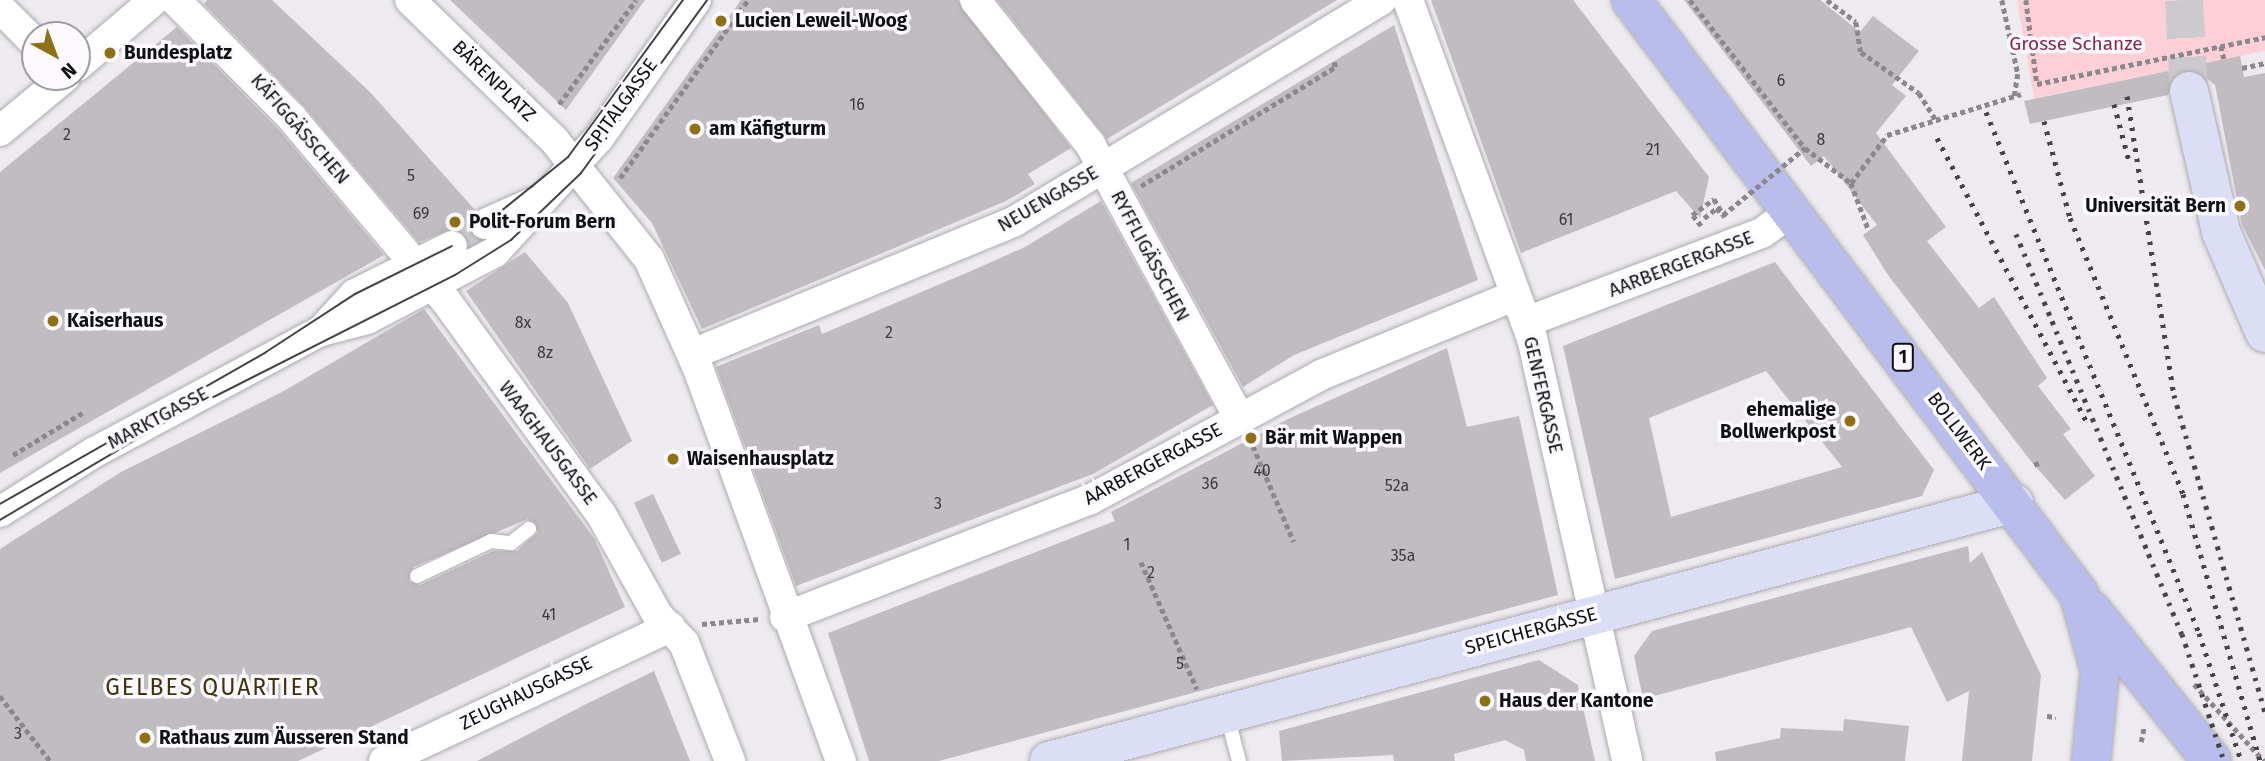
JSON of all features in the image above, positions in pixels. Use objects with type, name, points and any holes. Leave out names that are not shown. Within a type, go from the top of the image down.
[{"type":"main road","name":"BOLLWERK","points":[[1631,0],[2014,503],[2079,594],[2100,670],[2091,761]]},
{"type":"main road","name":"1","points":[[2079,594],[2212,761]]},
{"type":"street","points":[[91,53],[154,0]]},
{"type":"street","name":"KÄFIGGÄSSCHEN","points":[[176,0],[292,117],[424,276]]},
{"type":"street","name":"BÄRENPLATZ","points":[[410,0],[575,165]]},
{"type":"street","name":"SPITALGASSE","points":[[535,202],[575,165],[696,0]]},
{"type":"street","name":"RYFFLIGÄSSCHEN","points":[[975,0],[1029,60],[1104,168],[1240,419]]},
{"type":"street","name":"NEUENGASSE","points":[[692,354],[1015,221],[1382,0]]},
{"type":"street","name":"GENFERGASSE","points":[[1408,0],[1520,309],[1627,761]]},
{"type":"street","points":[[0,8],[21,29]]},
{"type":"street","points":[[0,131],[46,91]]},
{"type":"street","points":[[2189,91],[2221,232],[2265,333]]},
{"type":"street","points":[[575,165],[649,259],[692,354],[785,617],[841,761]]},
{"type":"street","points":[[485,223],[535,202]]},
{"type":"street","name":"MARKTGASSE","points":[[0,512],[93,453],[321,331],[355,294],[424,276],[501,247],[535,202]]},
{"type":"street","name":"AARBERGERGASSE","points":[[785,617],[1091,499],[1240,419],[1387,346],[1520,309],[1762,233],[1792,211]]},
{"type":"street","name":"MARKTGASSE","points":[[424,276],[452,246]]},
{"type":"street","name":"WAAGHAUSGASSE","points":[[424,276],[574,495],[670,627]]},
{"type":"street","name":"SPEICHERGASSE","points":[[1049,761],[1124,751],[1213,705],[1592,615],[2014,503]]},
{"type":"street","points":[[670,627],[684,643],[730,761]]},
{"type":"street","name":"ZEUGHAUSGASSE","points":[[384,761],[670,627]]},
{"type":"lane","points":[[417,576],[491,541],[510,544],[529,529]]},
{"type":"lane","points":[[1213,705],[1239,761]]},
{"type":"path","points":[[559,104],[636,0]]},
{"type":"path","points":[[616,182],[748,0]]},
{"type":"path","points":[[1689,0],[1805,148],[1851,183],[1869,231]]},
{"type":"path","points":[[1827,0],[1858,26],[1854,36],[1861,51],[1919,93],[1935,119]]},
{"type":"path","points":[[2002,0],[2018,75],[2014,98]]},
{"type":"path","points":[[2026,0],[2037,84],[2265,37]]},
{"type":"path","points":[[2221,46],[2224,60]]},
{"type":"path","points":[[1128,193],[1335,67],[1333,60]]},
{"type":"path","points":[[2242,68],[2265,63]]},
{"type":"path","points":[[673,83],[678,88]]},
{"type":"path","points":[[1851,183],[1887,135],[2021,94]]},
{"type":"path","points":[[1722,215],[1805,148]]},
{"type":"path","points":[[1706,228],[1692,215],[1714,199],[1722,215]]},
{"type":"path","points":[[1704,218],[1717,208],[1722,215]]},
{"type":"path","points":[[13,455],[82,413]]},
{"type":"path","points":[[1253,446],[1294,542]]},
{"type":"path","points":[[2035,465],[2041,462]]},
{"type":"path","points":[[1141,562],[1213,705]]},
{"type":"path","points":[[670,627],[785,617]]},
{"type":"path","points":[[2191,681],[2264,761]]},
{"type":"path","points":[[0,696],[50,761]]},
{"type":"path","points":[[2047,716],[2056,717]]},
{"type":"path","points":[[2135,724],[2144,724]]},
{"type":"green space","name":"Grosse Schanze","points":[[2017,0],[2265,0],[2265,51],[2034,98]]},
{"type":"building","points":[[207,0],[272,0],[370,92],[475,210],[468,223],[480,240],[469,246],[452,229],[419,242],[304,106],[204,4]]},
{"type":"building","points":[[450,0],[645,0],[566,110]]},
{"type":"building","points":[[741,0],[958,0],[1071,148],[1028,174],[1035,184],[1006,201],[702,329],[652,223],[613,178]]},
{"type":"building","points":[[997,0],[1337,0],[1107,139]]},
{"type":"building","points":[[1431,0],[1573,0],[1709,177],[1700,218],[1676,191],[1521,253]]},
{"type":"building","points":[[1684,0],[1820,0],[1860,32],[1873,16],[1919,51],[1892,85],[1906,96],[1876,133],[1946,227],[1927,241],[1979,308],[1994,297],[2047,378],[2038,386],[2071,429],[2063,434],[2095,476],[2065,500],[2030,460],[1888,275],[1863,235],[1877,225],[1824,156],[1811,166]]},
{"type":"building","points":[[1394,25],[1478,280],[1294,355],[1243,387],[1131,183]]},
{"type":"building","points":[[177,27],[278,129],[384,255],[0,473],[0,172]]},
{"type":"building","points":[[2240,56],[2244,77],[2265,73],[2265,270],[2242,225],[2215,85],[2196,70],[2175,75],[2168,95],[2030,124],[2024,101]]},
{"type":"building","points":[[1101,201],[1213,405],[1093,474],[796,586],[716,367],[819,325],[822,334],[971,271],[1025,247]]},
{"type":"building","points":[[525,252],[568,303],[632,441],[590,469],[466,291]]},
{"type":"building","name":"ehemalige Bollwerkpost","points":[[1775,262],[1934,470],[1922,496],[1615,579],[1563,346]],"holes":[[[1766,371],[1842,467],[1671,517],[1649,418]]]},
{"type":"building","points":[[424,309],[594,538],[625,607],[298,761],[0,761],[0,549],[121,472],[282,392]],"holes":[[[528,519],[538,532],[517,551],[493,551],[420,585],[409,581],[413,567]]]},
{"type":"building","points":[[1447,348],[1467,427],[1519,416],[1558,595],[939,761],[869,761],[828,633],[1115,521],[1111,512],[1290,418]]},
{"type":"building","points":[[653,494],[681,554],[662,563],[634,503]]},
{"type":"building","points":[[1968,546],[1970,563],[1982,552],[2041,675],[2032,761],[1962,761],[1969,691],[1947,702],[1911,627],[1643,699],[1634,656],[1652,631]]},
{"type":"building","name":"Haus der Kantone","points":[[1539,660],[1578,685],[1595,761],[1526,761],[1524,750],[1505,740],[1454,754],[1455,761],[1394,761],[1393,755],[1282,761],[1279,731]]},
{"type":"building","points":[[654,671],[690,761],[477,761],[584,705]]},
{"type":"building","points":[[1844,719],[1909,726],[1905,761],[1716,761],[1715,752],[1780,738],[1781,728],[1843,731]]},
{"type":"tunnel","points":[[2184,0],[2189,91]]},
{"type":"tunnel","points":[[452,246],[485,224]]},
{"type":"tram line","points":[[485,224],[568,157],[683,0]]},
{"type":"tram line","points":[[0,520],[174,417],[455,275],[511,240],[581,173],[707,0]]},
{"type":"tram line","points":[[0,504],[266,352],[355,294],[452,246]]},
{"type":"railway","points":[[2127,96],[2174,395],[2265,713]]},
{"type":"railway","points":[[2114,104],[2130,165]]},
{"type":"railway","points":[[1986,112],[2199,633],[2241,761]]},
{"type":"railway","points":[[2044,121],[2070,218],[2183,494],[2260,761]]},
{"type":"railway","points":[[1937,138],[2086,421]]},
{"type":"railway","points":[[2016,234],[2182,634],[2224,761]]},
{"type":"place","name":"Lucien Leweil-Woog","points":[[721,21]]},
{"type":"place","name":"Bundesplatz","points":[[110,53]]},
{"type":"place","name":"am Käfigturm","points":[[695,129]]},
{"type":"place","name":"Universität Bern","points":[[2240,206]]},
{"type":"place","name":"Polit-Forum Bern","points":[[455,222]]},
{"type":"place","name":"Kaiserhaus","points":[[53,321]]},
{"type":"place","name":"ehemalige Bollwerkpost","points":[[1850,421]]},
{"type":"place","name":"Bär mit Wappen","points":[[1251,438]]},
{"type":"place","name":"Waisenhausplatz","points":[[673,459]]},
{"type":"place","name":"Haus der Kantone","points":[[1485,701]]},
{"type":"place","name":"Rathaus zum Äusseren Stand","points":[[145,738]]},
{"type":"district","name":"GELBES QUARTIER","points":[[213,687]]}]
